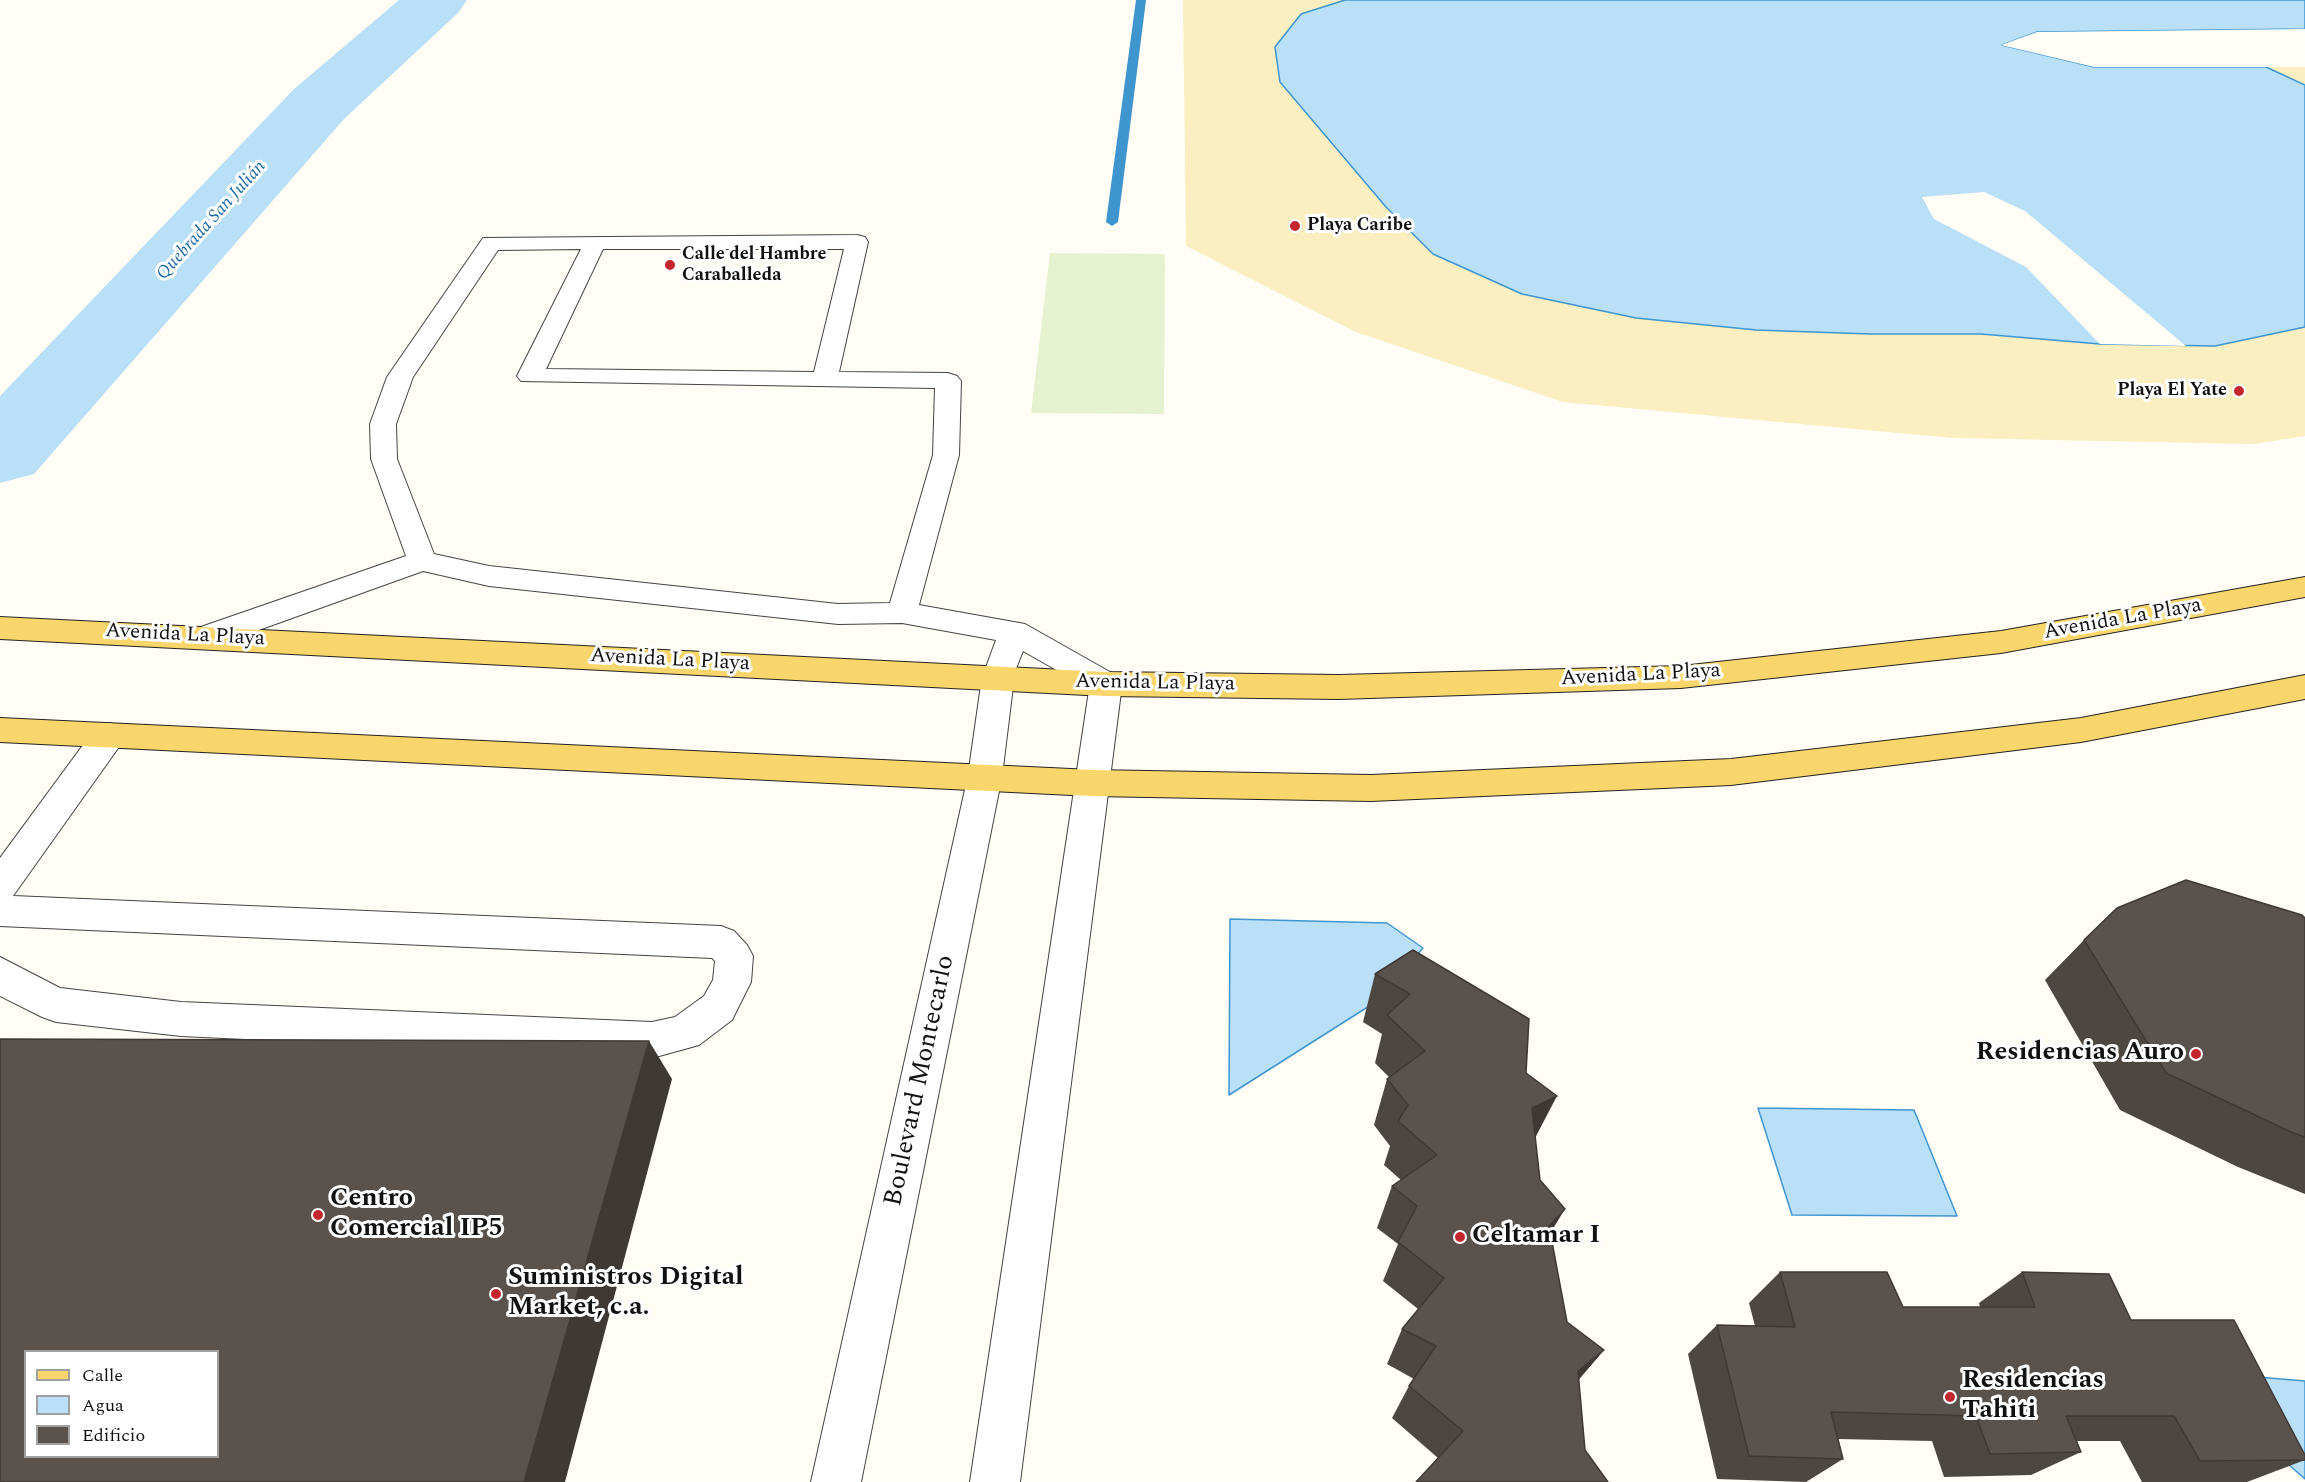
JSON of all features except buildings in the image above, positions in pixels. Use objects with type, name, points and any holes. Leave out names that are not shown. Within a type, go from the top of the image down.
[{"type":"main road","name":"Avenida La Playa","points":[[0,628],[1106,684],[1339,687],[1681,677],[2001,642],[2305,588]]},
{"type":"main road","points":[[0,730],[986,776],[1092,783],[1371,788],[1731,772],[2081,730],[2305,687]]},
{"type":"street","points":[[422,561],[384,459],[383,423],[400,376],[491,243],[857,242],[825,379]]},
{"type":"street","points":[[595,243],[530,376],[948,381],[946,455],[902,613]]},
{"type":"street","points":[[206,637],[422,561],[489,576],[826,613],[902,613],[1014,632],[1106,684],[995,1482]]},
{"type":"street","name":"Boulevard Montecarlo","points":[[836,1482],[986,776],[998,678],[1014,632]]},
{"type":"street","points":[[0,886],[109,735]]},
{"type":"street","points":[[0,911],[721,942],[734,956],[732,982],[718,1008],[685,1032],[652,1040],[181,1019],[56,1005],[2,979],[0,974]]},
{"type":"sand","name":"Playa Caribe","points":[[1183,0],[1345,0],[1301,14],[1275,47],[1280,82],[1386,207],[1433,254],[1522,294],[1636,318],[1756,330],[1981,334],[2100,344],[2215,346],[2305,327],[2305,436],[2253,444],[1953,438],[1563,402],[1356,332],[1186,246]]},
{"type":"sand","points":[[2266,67],[2305,67],[2305,85]]},
{"type":"green space","points":[[1050,253],[1165,254],[1164,414],[1031,413]]},
{"type":"water","points":[[1345,0],[2305,0],[2305,29],[2037,32],[2002,45],[2094,67],[2266,67],[2305,85],[2305,327],[2215,346],[2100,344],[1981,334],[1870,334],[1756,330],[1636,318],[1522,294],[1433,254],[1386,207],[1280,82],[1275,47],[1301,14]]},
{"type":"water","points":[[1230,919],[1387,923],[1423,948],[1374,1003],[1229,1095]]},
{"type":"water","points":[[1758,1108],[1914,1110],[1957,1216],[1792,1215]]},
{"type":"water","points":[[2257,1377],[2305,1381],[2305,1479],[2264,1443]]},
{"type":"pier","points":[[2305,29],[2305,32],[2037,35],[2011,45],[2094,64],[2266,64],[2273,67],[2094,67],[2001,45],[2037,32]]},
{"type":"pier","points":[[1984,192],[2025,211],[2186,346],[2100,344],[2026,267],[1934,219],[1922,197]]},
{"type":"waterway","name":"Quebrada San Julián","points":[[0,453],[319,104],[436,0]]},
{"type":"waterway","points":[[1112,222],[1141,0]]},
{"type":"place","name":"Playa Caribe","points":[[1295,226]]},
{"type":"place","name":"Calle del Hambre Caraballeda","points":[[670,265]]},
{"type":"place","name":"Playa El Yate","points":[[2239,391]]},
{"type":"place","name":"Residencias Auro","points":[[2196,1054]]},
{"type":"place","name":"Centro Comercial IP5","points":[[318,1215]]},
{"type":"place","name":"Celtamar I","points":[[1460,1237]]},
{"type":"place","name":"Suministros Digital Market, c.a.","points":[[496,1294]]},
{"type":"place","name":"Residencias Tahiti","points":[[1950,1397]]}]
